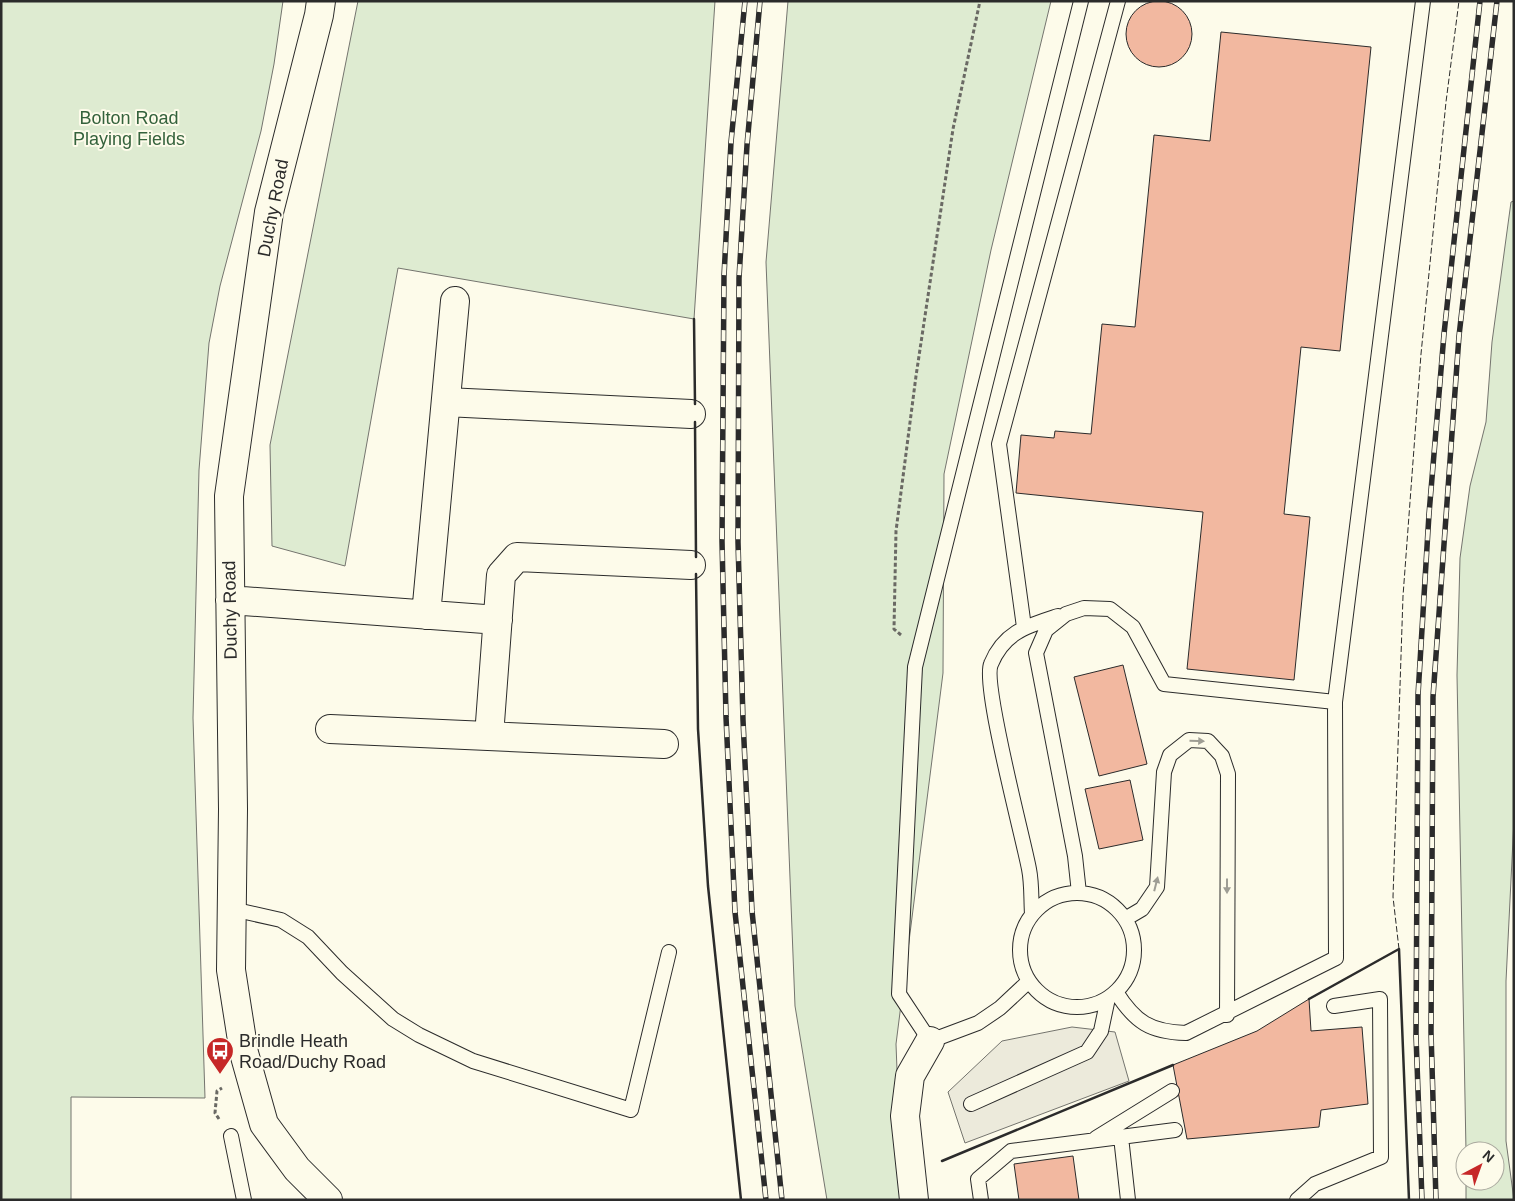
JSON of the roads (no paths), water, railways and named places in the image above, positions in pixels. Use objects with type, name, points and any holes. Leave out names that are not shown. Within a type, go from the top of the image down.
[{"type":"street","name":"Duchy Road","points":[[320,1],[319,14],[269,212],[229,496],[231,970],[244,1053],[264,1124],[296,1169],[328,1200]]},
{"type":"street","points":[[426,615],[455,301]]},
{"type":"street","points":[[446,402],[691,414]]},
{"type":"street","points":[[489,736],[501,574],[517,557],[691,565]]},
{"type":"street","points":[[230,600],[498,620]]},
{"type":"street","points":[[330,729],[664,744]]},
{"type":"street","points":[[914,1200],[905,1116],[910,1076],[930,1040]]},
{"type":"lane","points":[[1030,981],[1000,1008],[978,1023],[930,1040],[899,994],[915,667],[918,650],[1081,1]]},
{"type":"lane","points":[[1024,626],[999,444],[1118,1]]},
{"type":"lane","points":[[1112,995],[1140,1021],[1154,1030],[1165,1033],[1186,1033],[1227,1015],[1336,958],[1335,702],[1422,1]]},
{"type":"lane","points":[[1032,914],[1029,871],[996,717],[989,666],[1002,643],[1024,626],[1084,608],[1110,609],[1132,627],[1164,684],[1335,702]]},
{"type":"lane","points":[[1066,614],[1046,630],[1036,654],[1075,856],[1079,893]]},
{"type":"lane","points":[[1125,919],[1142,909],[1157,887],[1164,772],[1170,755],[1189,740],[1208,741],[1222,756],[1228,774],[1227,1015]]},
{"type":"lane","points":[[1079,893],[1096,896],[1112,905],[1125,919],[1133,936],[1134,956],[1128,976],[1112,995],[1099,1003],[1080,1007],[1060,1004],[1042,995],[1030,981],[1022,964],[1020,946],[1024,929],[1032,914],[1045,903],[1061,895],[1079,893]]},
{"type":"lane","points":[[232,909],[281,920],[308,937],[342,973],[393,1018],[419,1035],[473,1061],[631,1110],[669,952]]},
{"type":"lane","points":[[971,1104],[1086,1052],[1101,1031],[1112,995]]},
{"type":"lane","points":[[1297,1200],[1315,1184],[1381,1157],[1380,999],[1334,1006]]},
{"type":"lane","points":[[1092,1140],[1172,1091]]},
{"type":"lane","points":[[981,1200],[978,1179],[1011,1151],[1175,1130]]},
{"type":"lane","points":[[231,1136],[244,1200]]},
{"type":"lane","points":[[1122,1137],[1128,1200]]},
{"type":"railway","points":[[745,1],[731,142],[724,276],[722,541],[726,717],[735,912],[766,1200]]},
{"type":"railway","points":[[760,1],[747,145],[739,278],[738,542],[743,720],[752,911],[782,1200]]},
{"type":"railway","points":[[1422,1200],[1416,1036],[1418,695],[1429,514],[1444,334],[1480,1]]},
{"type":"railway","points":[[1436,1200],[1431,1032],[1433,697],[1459,336],[1497,1]]},
{"type":"place","name":"Brindle Heath Road/Duchy Road","points":[[220,1075]]},
{"type":"park label","name":"Bolton Road Playing Fields","points":[[129,128]]}]
